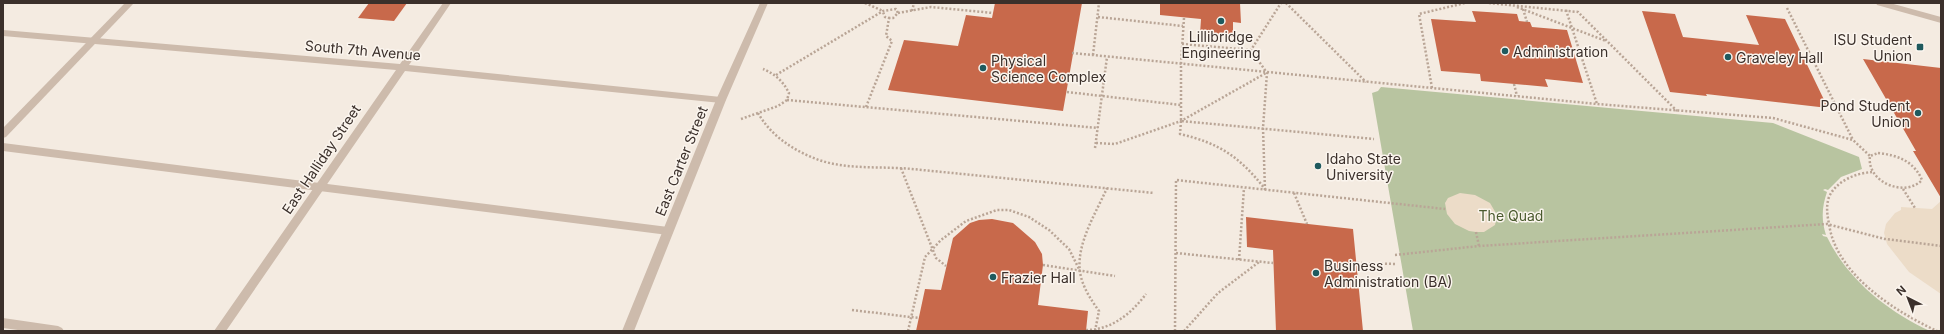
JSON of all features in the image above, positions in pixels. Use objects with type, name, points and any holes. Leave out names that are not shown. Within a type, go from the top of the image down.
[{"type":"street","points":[[3,134],[130,3]]},
{"type":"street","name":"East Halliday Street","points":[[220,331],[401,67],[447,3]]},
{"type":"street","name":"East Carter Street","points":[[628,331],[721,100],[764,3]]},
{"type":"street","points":[[1880,3],[1941,20]]},
{"type":"street","name":"South 7th Avenue","points":[[3,33],[401,67],[721,100]]},
{"type":"street","points":[[3,147],[668,231]]},
{"type":"street","points":[[3,323],[58,331]]},
{"type":"path","points":[[865,3],[883,11],[885,17],[889,18],[893,18],[898,13],[931,7],[993,13]]},
{"type":"path","points":[[912,11],[914,3]]},
{"type":"path","points":[[1093,55],[1100,3]]},
{"type":"path","points":[[1251,50],[1281,3]]},
{"type":"path","points":[[1286,3],[1366,82]]},
{"type":"path","points":[[1432,88],[1420,14],[1466,3]]},
{"type":"path","points":[[1489,3],[1578,12],[1677,111]]},
{"type":"path","points":[[1514,5],[1608,42]]},
{"type":"path","points":[[776,75],[883,11],[894,8],[898,13]]},
{"type":"path","points":[[1787,8],[1853,140],[1870,156]]},
{"type":"path","points":[[1523,9],[1527,22]]},
{"type":"path","points":[[1566,10],[1597,104]]},
{"type":"path","points":[[1098,17],[1183,26]]},
{"type":"path","points":[[866,107],[892,41],[886,36],[889,18]]},
{"type":"path","points":[[1184,18],[1180,64],[1180,134],[1201,138],[1224,148],[1237,157],[1251,170],[1265,190]]},
{"type":"path","points":[[1182,44],[1251,50]]},
{"type":"path","points":[[1251,50],[1267,73],[1263,128],[1265,190]]},
{"type":"path","points":[[1072,53],[1597,104],[1773,118],[1853,140]]},
{"type":"path","points":[[1095,148],[1107,57]]},
{"type":"path","points":[[763,69],[776,75],[784,82],[789,93],[787,100]]},
{"type":"path","points":[[1096,143],[1115,144],[1181,121],[1267,73]]},
{"type":"path","points":[[1514,84],[1517,96]]},
{"type":"path","points":[[1067,92],[1181,105]]},
{"type":"path","points":[[740,119],[758,114],[787,100],[1098,128]]},
{"type":"path","points":[[758,114],[764,124],[786,145],[819,160],[843,165],[901,168],[1154,193]]},
{"type":"path","points":[[1181,121],[1374,139]]},
{"type":"path","points":[[1878,153],[1889,153],[1901,157],[1912,164],[1920,172],[1922,180],[1919,186],[1913,189],[1903,189],[1885,183],[1872,172],[1868,161],[1870,156],[1878,153]]},
{"type":"path","points":[[901,168],[932,250],[936,258],[946,266]]},
{"type":"path","points":[[1872,172],[1865,172],[1843,180],[1830,193],[1826,210],[1827,224],[1836,247],[1853,272],[1877,294],[1906,315],[1937,331]]},
{"type":"path","points":[[1175,331],[1176,180],[1445,209]]},
{"type":"path","points":[[1080,271],[1082,248],[1107,188]]},
{"type":"path","points":[[1239,260],[1244,188]]},
{"type":"path","points":[[1903,189],[1915,208]]},
{"type":"path","points":[[1293,193],[1307,224]]},
{"type":"path","points":[[908,331],[926,257],[941,240],[966,221],[997,210],[1009,210],[1029,217],[1049,230],[1068,249],[1080,271],[1086,290],[1098,312],[1095,330]]},
{"type":"path","points":[[1395,255],[1479,246],[1827,224],[1886,238],[1941,246]]},
{"type":"path","points":[[1476,232],[1479,246]]},
{"type":"path","points":[[1176,252],[1273,263]]},
{"type":"path","points":[[1184,331],[1195,316],[1235,277],[1259,262]]},
{"type":"path","points":[[1357,263],[1396,264]]},
{"type":"path","points":[[1043,265],[1115,276]]},
{"type":"path","points":[[1087,331],[1101,329],[1138,306],[1146,294]]},
{"type":"path","points":[[852,310],[919,318]]},
{"type":"green space","name":"The Quad","points":[[1381,87],[1773,123],[1859,157],[1862,169],[1841,177],[1828,190],[1823,190],[1827,192],[1823,213],[1823,224],[1826,235],[1822,234],[1823,236],[1827,237],[1846,267],[1870,293],[1899,314],[1930,331],[1413,331],[1372,93],[1378,91]]},
{"type":"shaded area","points":[[1460,193],[1475,195],[1490,203],[1497,215],[1495,225],[1484,232],[1476,232],[1469,231],[1455,224],[1447,214],[1445,203],[1448,198]]},
{"type":"shaded area","points":[[1941,201],[1941,294],[1909,272],[1887,244],[1884,233],[1886,224],[1895,213],[1901,210],[1901,207],[1932,209]]},
{"type":"building","points":[[369,3],[407,3],[394,21],[358,18]]},
{"type":"building","name":"Physical Science Complex","points":[[995,3],[1082,3],[1063,111],[888,90],[904,40],[958,46],[966,15],[992,18]]},
{"type":"building","name":"Lillibridge Engineering","points":[[1160,3],[1240,3],[1241,23],[1233,22],[1233,37],[1200,34],[1201,19],[1160,15]]},
{"type":"building","name":"Administration","points":[[1472,11],[1517,14],[1519,21],[1530,22],[1532,27],[1567,30],[1583,83],[1545,79],[1548,87],[1481,81],[1480,74],[1441,71],[1431,19],[1476,22]]},
{"type":"building","name":"Graveley Hall","points":[[1642,11],[1675,14],[1683,37],[1759,45],[1746,15],[1785,19],[1828,108],[1706,94],[1707,96],[1670,92]]},
{"type":"building","name":"Pond Student Union","points":[[1863,59],[1941,68],[1941,198],[1913,151],[1916,151]]},
{"type":"building","name":"Business Administration (BA)","points":[[1246,217],[1353,229],[1363,331],[1276,331],[1273,250],[1247,247]]},
{"type":"building","name":"Frazier Hall","points":[[992,219],[1013,223],[1035,242],[1042,254],[1043,265],[1038,305],[1088,311],[1086,331],[916,331],[925,289],[941,290],[953,238],[970,223],[979,220]]},
{"type":"place","name":"Lillibridge Engineering","points":[[1221,21]]},
{"type":"place","name":"ISU Student Union","points":[[1920,47]]},
{"type":"place","name":"Administration","points":[[1505,51]]},
{"type":"place","name":"Graveley Hall","points":[[1728,57]]},
{"type":"place","name":"Physical Science Complex","points":[[983,68]]},
{"type":"place","name":"Pond Student Union","points":[[1918,113]]},
{"type":"place","name":"Idaho State University","points":[[1318,166]]},
{"type":"place","name":"Business Administration (BA)","points":[[1316,273]]},
{"type":"place","name":"Frazier Hall","points":[[993,277]]}]
